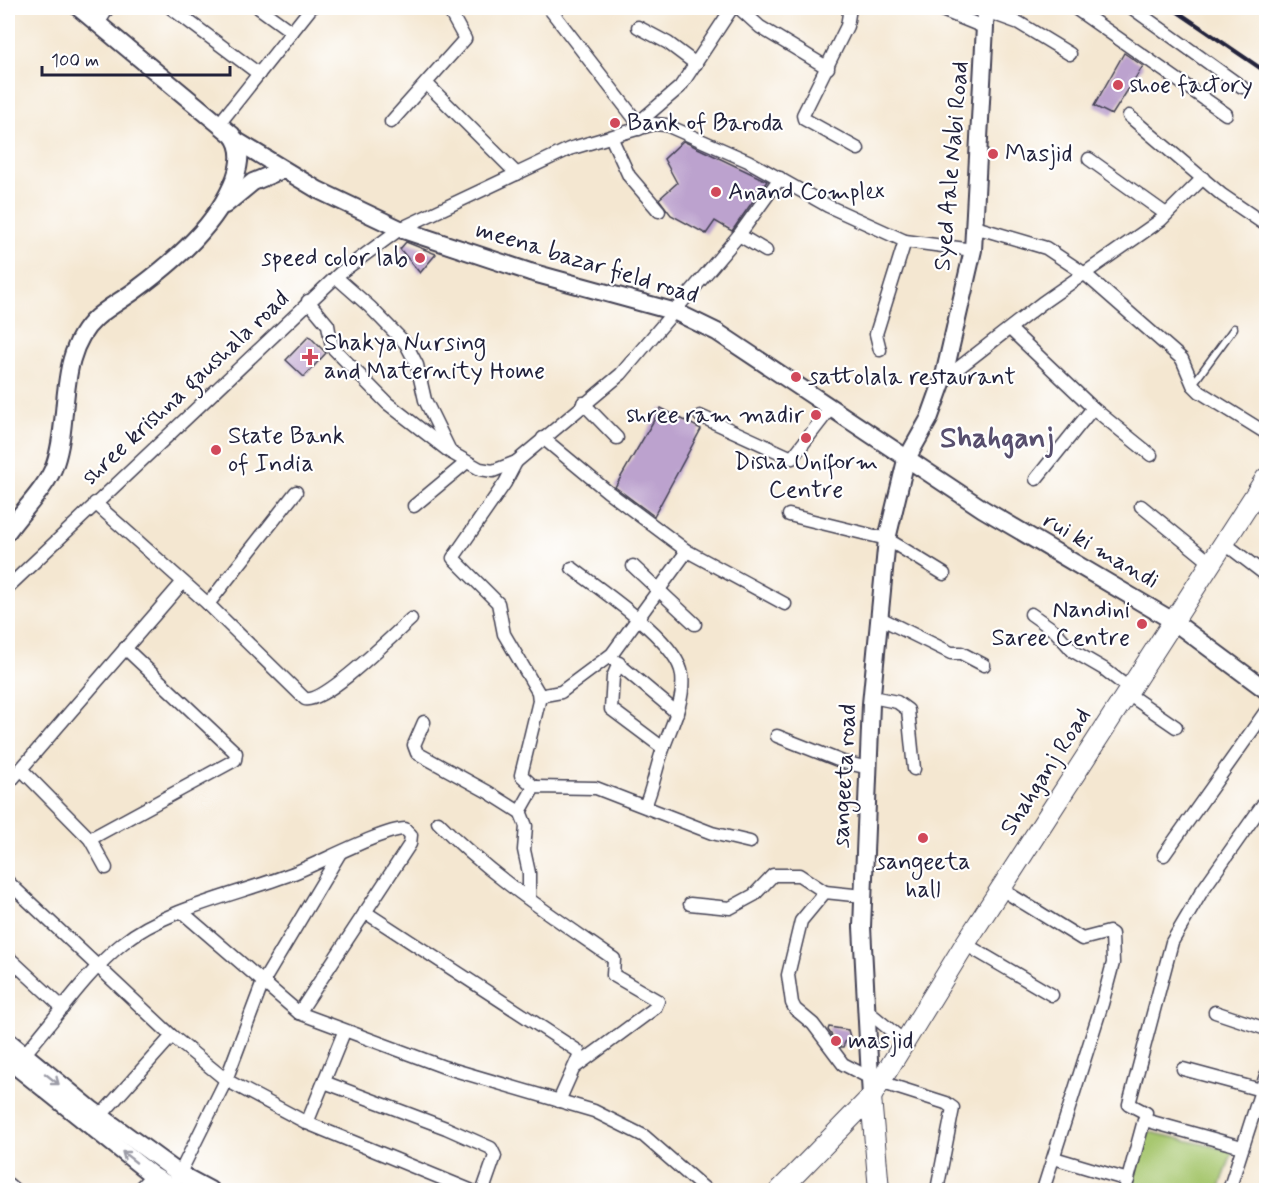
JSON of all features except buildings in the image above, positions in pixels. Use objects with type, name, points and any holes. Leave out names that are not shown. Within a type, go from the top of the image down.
[{"type":"main road","name":"meena bazar field road","points":[[79,8],[99,22],[237,141],[282,170],[342,203],[400,229],[530,272],[676,312],[717,332],[762,359],[830,409],[906,460]]},
{"type":"main road","name":"Syed Aale Nabi Road","points":[[906,460],[929,418],[943,380],[973,250],[986,16]]},
{"type":"main road","points":[[222,207],[238,170],[237,141]]},
{"type":"main road","points":[[8,531],[56,463],[73,357],[80,336],[96,318],[139,288],[189,246],[222,207],[253,182],[282,170]]},
{"type":"main road","name":"sangeeta road","points":[[874,1085],[866,1010],[863,896],[872,697],[887,539],[906,460]]},
{"type":"main road","name":"rui ki mandi","points":[[906,460],[1017,531],[1173,621],[1266,690]]},
{"type":"main road","name":"Shahganj Road","points":[[780,1190],[874,1085],[904,1042],[1266,478]]},
{"type":"main road","points":[[8,1041],[13,1062],[96,1121],[176,1184]]},
{"type":"main road","points":[[874,1085],[879,1191]]},
{"type":"main road","points":[[96,1121],[152,1175],[176,1184],[210,1191]]},
{"type":"street","points":[[99,22],[108,8]]},
{"type":"street","points":[[171,8],[259,74]]},
{"type":"street","points":[[259,8],[292,32]]},
{"type":"street","points":[[219,124],[311,8]]},
{"type":"street","points":[[391,122],[465,39],[448,8]]},
{"type":"street","points":[[549,8],[639,126],[680,87],[732,8]]},
{"type":"street","points":[[739,8],[760,27],[828,68]]},
{"type":"street","points":[[850,8],[847,26],[803,118],[858,149]]},
{"type":"street","points":[[937,8],[1019,23],[1070,54]]},
{"type":"street","points":[[1075,8],[1226,114]]},
{"type":"street","points":[[1132,8],[1242,87]]},
{"type":"street","points":[[638,27],[669,43],[696,64]]},
{"type":"street","points":[[426,83],[517,174]]},
{"type":"street","points":[[1129,116],[1222,195],[1266,225]]},
{"type":"street","name":"shree krishna gaushala road","points":[[8,587],[336,277],[400,229],[569,149],[639,126],[666,125],[700,138],[780,178],[828,206],[906,241],[973,250]]},
{"type":"street","points":[[611,137],[629,176],[659,211]]},
{"type":"street","points":[[1089,159],[1166,214]]},
{"type":"street","points":[[308,301],[328,325],[332,347],[387,403],[450,452],[480,469],[493,471],[516,462],[621,374],[676,312],[739,235],[780,178]]},
{"type":"street","points":[[943,380],[1166,214],[1203,178]]},
{"type":"street","points":[[975,227],[1046,248],[1085,274],[1182,359],[1193,385],[1200,392],[1266,433]]},
{"type":"street","points":[[739,235],[766,251]]},
{"type":"street","points":[[880,350],[876,334],[906,241]]},
{"type":"street","points":[[336,277],[370,307],[406,344],[417,365],[425,400],[450,452]]},
{"type":"street","points":[[1010,329],[1093,408],[1151,455]]},
{"type":"street","points":[[583,404],[617,438]]},
{"type":"street","points":[[1036,479],[1093,408]]},
{"type":"street","points":[[700,416],[792,458],[830,409]]},
{"type":"street","points":[[543,438],[607,491],[687,551],[785,604]]},
{"type":"street","points":[[414,507],[467,462]]},
{"type":"street","points":[[516,462],[505,483],[453,558],[498,603],[504,634],[539,696],[521,775],[534,787],[596,788],[712,833],[750,842]]},
{"type":"street","points":[[208,604],[296,492]]},
{"type":"street","points":[[95,504],[208,604],[308,700],[349,676],[411,619]]},
{"type":"street","points":[[1141,506],[1211,564]]},
{"type":"street","points":[[789,515],[887,539],[944,574]]},
{"type":"street","points":[[1224,543],[1266,575]]},
{"type":"street","points":[[663,748],[610,709],[614,660],[638,620],[687,551]]},
{"type":"street","points":[[633,566],[695,624]]},
{"type":"street","points":[[572,568],[638,620],[666,646],[680,664],[682,690],[677,713],[663,748],[655,784],[645,806]]},
{"type":"street","points":[[8,784],[183,582]]},
{"type":"street","points":[[1031,614],[1055,631],[1073,651],[1104,669],[1129,692],[1176,727]]},
{"type":"street","points":[[880,618],[951,653],[961,653],[984,665]]},
{"type":"street","points":[[90,839],[236,758],[236,753],[125,648]]},
{"type":"street","points":[[539,696],[561,692],[601,660],[614,660],[677,713]]},
{"type":"street","points":[[872,697],[902,704],[910,713],[914,769]]},
{"type":"street","points":[[1164,855],[1266,711]]},
{"type":"street","points":[[424,722],[414,745],[417,753],[520,812],[526,826],[524,850],[529,873],[529,899]]},
{"type":"street","points":[[777,736],[843,762],[869,768]]},
{"type":"street","points":[[21,769],[90,839],[106,868]]},
{"type":"street","points":[[520,812],[534,787]]},
{"type":"street","points":[[1053,1158],[1126,1185],[1146,1112],[1128,1104],[1169,950],[1202,891],[1266,800]]},
{"type":"street","points":[[438,822],[459,844],[529,899],[614,959],[614,975],[658,1002],[655,1008],[574,1068]]},
{"type":"street","points":[[13,1062],[98,968],[135,935],[182,912],[292,874],[400,829],[405,829],[411,835],[410,844],[299,1013]]},
{"type":"street","points":[[176,1184],[226,1080],[263,982],[340,853]]},
{"type":"street","points":[[690,904],[730,908],[754,895],[773,875],[799,875],[825,892],[863,896]]},
{"type":"street","points":[[8,882],[172,1036],[226,1080],[307,1123],[470,1191]]},
{"type":"street","points":[[1001,889],[1082,939],[1109,932],[1112,934],[1113,963],[1043,1191]]},
{"type":"street","points":[[825,892],[801,921],[788,975],[792,1003],[813,1024],[843,1064],[874,1085],[946,1103],[953,1108],[938,1191]]},
{"type":"street","points":[[182,912],[299,1013],[344,1032],[444,1067],[594,1111],[632,1128],[706,1191]]},
{"type":"street","points":[[365,912],[578,1051],[574,1068],[559,1101]]},
{"type":"street","points":[[965,944],[1052,995]]},
{"type":"street","points":[[8,957],[63,1008]]},
{"type":"street","points":[[866,1010],[904,1042]]},
{"type":"street","points":[[1215,1012],[1266,1029]]},
{"type":"street","points":[[307,1123],[344,1032]]},
{"type":"street","points":[[96,1121],[172,1036]]},
{"type":"street","points":[[1184,1069],[1261,1090]]},
{"type":"street","points":[[1229,1191],[1266,1075]]},
{"type":"street","points":[[324,1082],[446,1128],[491,1148],[495,1156],[483,1191]]},
{"type":"street","points":[[1144,1120],[1242,1147]]},
{"type":"street","points":[[138,1191],[152,1175]]},
{"type":"street","points":[[8,1184],[15,1191]]},
{"type":"lane","points":[[1193,385],[1234,328]]},
{"type":"green space","points":[[1146,1131],[1233,1151],[1219,1190],[1131,1190]]},
{"type":"railway","points":[[1172,8],[1266,72]]},
{"type":"place","name":"shoe factory","points":[[1118,85]]},
{"type":"place","name":"Bank of Baroda","points":[[615,123]]},
{"type":"place","name":"Masjid","points":[[993,154]]},
{"type":"place","name":"Anand Complex","points":[[716,192]]},
{"type":"place","name":"speed color lab","points":[[420,258]]},
{"type":"place","name":"Shakya Nursing and Maternity Home","points":[[310,357]]},
{"type":"place","name":"sattolala restaurant","points":[[796,377]]},
{"type":"place","name":"shree ram madir","points":[[816,415]]},
{"type":"place","name":"Disha Uniform Centre","points":[[806,438]]},
{"type":"place","name":"State Bank of India","points":[[216,450]]},
{"type":"place","name":"Nandini Saree Centre","points":[[1142,624]]},
{"type":"place","name":"sangeeta hall","points":[[923,838]]},
{"type":"place","name":"masjid","points":[[836,1041]]},
{"type":"district","name":"Shahganj","points":[[997,438]]}]
